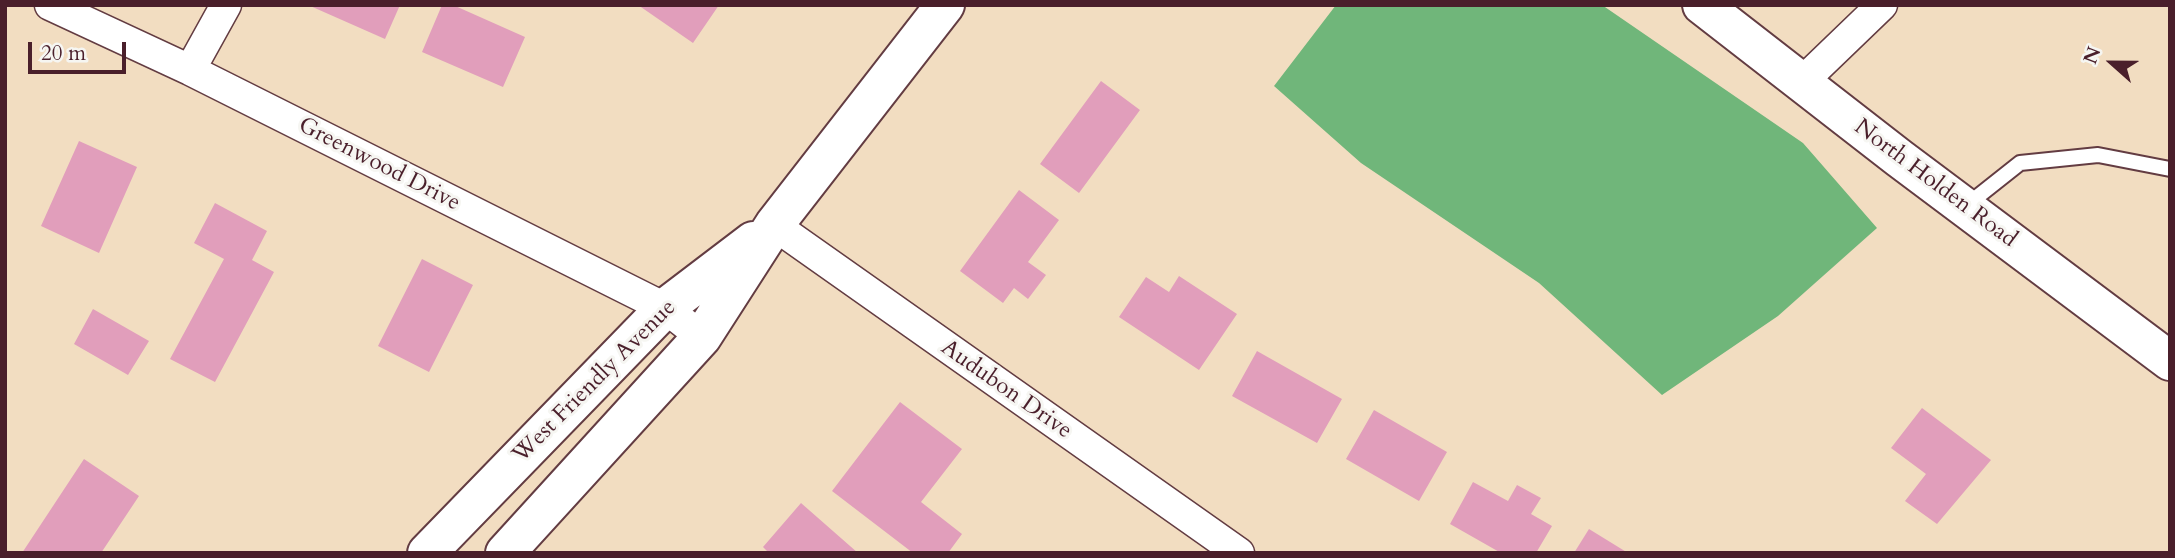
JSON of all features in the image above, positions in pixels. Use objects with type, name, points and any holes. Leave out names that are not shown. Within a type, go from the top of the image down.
[{"type":"main road","name":"West Friendly Avenue","points":[[505,553],[702,337],[774,225],[945,5]]},
{"type":"main road","name":"North Holden Road","points":[[1702,5],[1964,207],[2170,361]]},
{"type":"main road","name":"West Friendly Avenue","points":[[427,553],[665,307],[774,225]]},
{"type":"street","name":"Greenwood Drive","points":[[50,5],[190,70],[665,307],[702,337]]},
{"type":"street","points":[[190,70],[226,5]]},
{"type":"street","points":[[1802,82],[1882,5]]},
{"type":"street","name":"Audubon Drive","points":[[774,225],[1239,553]]},
{"type":"lane","points":[[1964,207],[2020,163],[2098,155],[2170,169]]},
{"type":"green space","points":[[1336,5],[1602,5],[1803,143],[1877,228],[1778,316],[1662,395],[1539,283],[1361,163],[1274,86]]},
{"type":"building","points":[[308,5],[400,5],[385,39]]},
{"type":"building","points":[[442,5],[453,5],[525,37],[503,87],[422,52]]},
{"type":"building","points":[[638,5],[719,5],[693,43]]},
{"type":"building","points":[[1101,81],[1140,110],[1079,193],[1040,164]]},
{"type":"building","points":[[79,141],[137,167],[99,253],[41,226]]},
{"type":"building","points":[[1019,190],[1059,220],[1028,262],[1046,275],[1028,299],[1014,288],[1003,303],[960,271]]},
{"type":"building","points":[[215,203],[267,231],[252,260],[274,272],[215,382],[170,359],[224,259],[194,243]]},
{"type":"building","points":[[422,259],[473,285],[429,372],[378,346]]},
{"type":"building","points":[[1179,276],[1237,314],[1199,370],[1119,317],[1146,277],[1169,292]]},
{"type":"building","points":[[93,309],[149,341],[128,375],[74,344]]},
{"type":"building","points":[[1257,351],[1342,399],[1317,443],[1232,396]]},
{"type":"building","points":[[900,402],[962,449],[921,502],[962,534],[948,553],[913,553],[832,491]]},
{"type":"building","points":[[1922,408],[1991,460],[1937,524],[1905,501],[1926,474],[1891,448]]},
{"type":"building","points":[[1374,410],[1447,452],[1419,501],[1346,459]]},
{"type":"building","points":[[84,459],[139,496],[101,553],[22,553]]},
{"type":"building","points":[[1473,482],[1508,501],[1517,485],[1541,498],[1531,514],[1552,526],[1536,553],[1501,553],[1450,524]]},
{"type":"building","points":[[801,503],[858,553],[769,553],[763,547]]},
{"type":"building","points":[[1589,529],[1628,553],[1574,553]]}]
